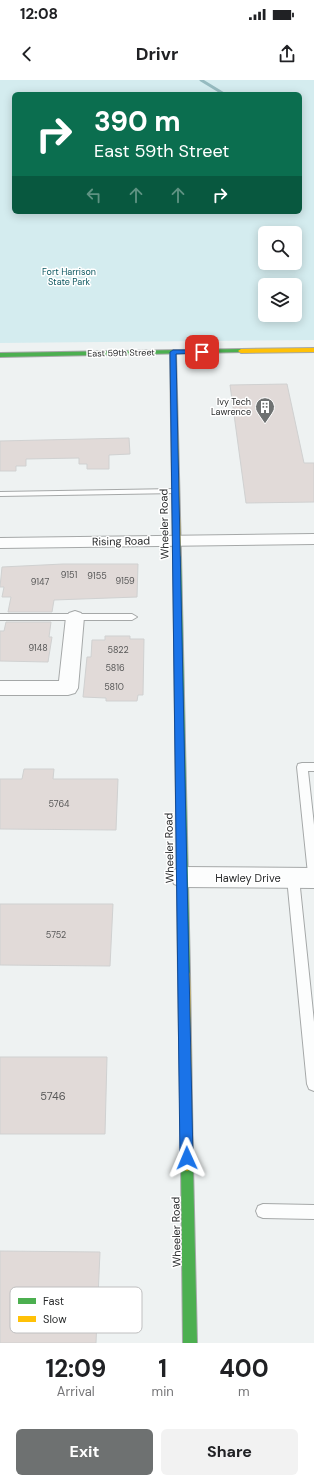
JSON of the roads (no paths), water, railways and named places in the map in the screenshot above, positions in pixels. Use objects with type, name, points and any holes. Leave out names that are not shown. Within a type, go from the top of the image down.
[{"type":"street","name":"East 59th Street","points":[[0,355],[314,350]]},
{"type":"street","name":"Wheeler Road","points":[[173,352],[190,1343]]},
{"type":"street","name":"Rising Road","points":[[0,543],[314,539]]},
{"type":"street","points":[[0,688],[68,688],[75,617]]},
{"type":"street","name":"Hawley Drive","points":[[182,877],[307,877]]},
{"type":"lane","points":[[0,494],[176,491]]},
{"type":"lane","points":[[0,617],[132,617]]},
{"type":"lane","points":[[314,767],[302,767],[314,1084]]},
{"type":"lane","points":[[264,1211],[314,1212]]},
{"type":"waterway","points":[[201,80],[221,92]]},
{"type":"place","name":"Ivy Tech Lawrence","points":[[265,424]]},
{"type":"park label","name":"Fort Harrison State Park","points":[[69,278]]}]
